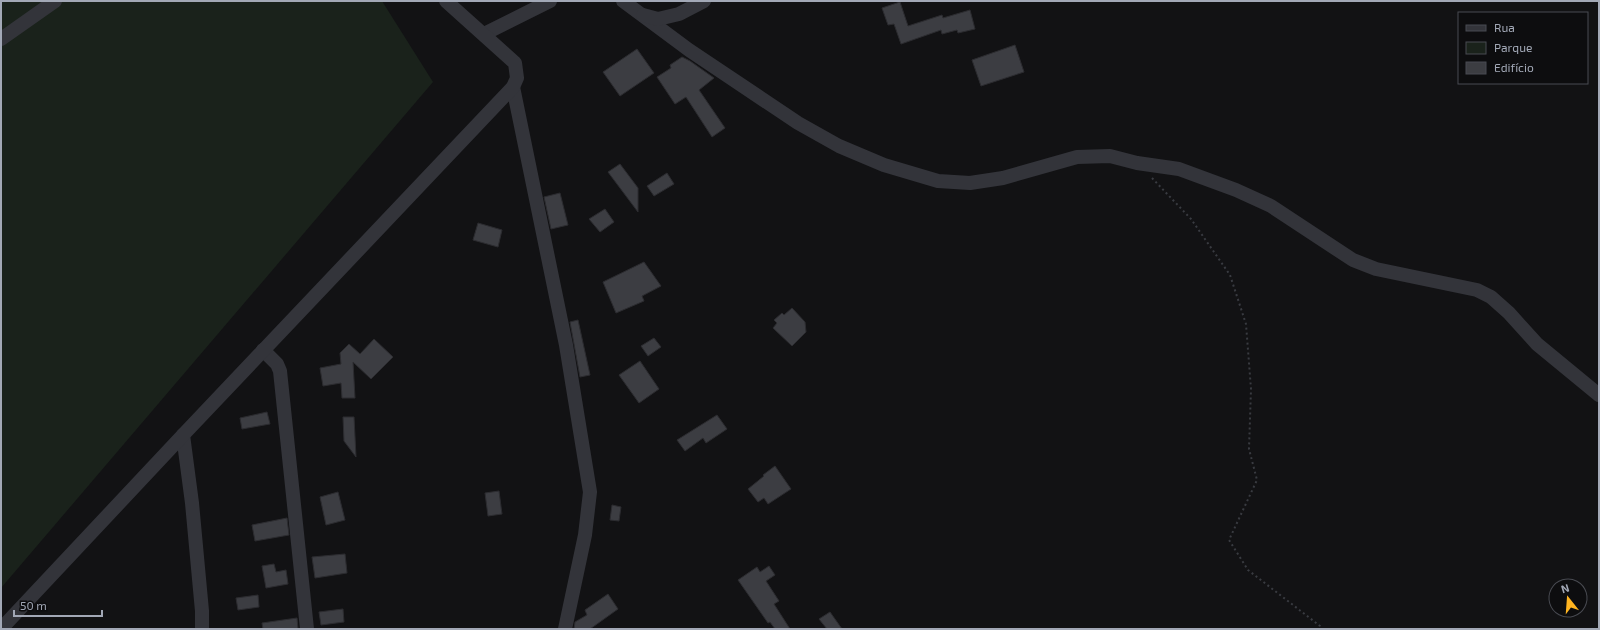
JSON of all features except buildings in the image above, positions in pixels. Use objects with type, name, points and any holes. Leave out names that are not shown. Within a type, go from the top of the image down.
[{"type":"street","points":[[1,39],[55,1]]},
{"type":"street","points":[[1,629],[513,87],[517,78],[515,63],[446,1]]},
{"type":"street","points":[[484,34],[550,1]]},
{"type":"street","points":[[623,1],[689,50],[798,123],[839,146],[884,165],[938,181],[970,183],[1003,178],[1077,157],[1110,156],[1137,163],[1179,169],[1236,190],[1271,206],[1353,260],[1376,269],[1477,290],[1491,297],[1509,313],[1537,344],[1599,395]]},
{"type":"street","points":[[641,14],[658,19],[679,14],[704,1]]},
{"type":"street","points":[[513,87],[566,345],[590,492],[585,535],[565,629]]},
{"type":"street","points":[[263,350],[277,364],[280,371],[307,629]]},
{"type":"street","points":[[183,435],[193,519],[202,611],[202,629]]},
{"type":"path","points":[[1137,163],[1192,219],[1230,275],[1246,324],[1251,389],[1249,449],[1257,480],[1229,540],[1248,570],[1320,626],[1321,629]]},
{"type":"green space","points":[[1,1],[382,1],[433,82],[1,588]]}]
